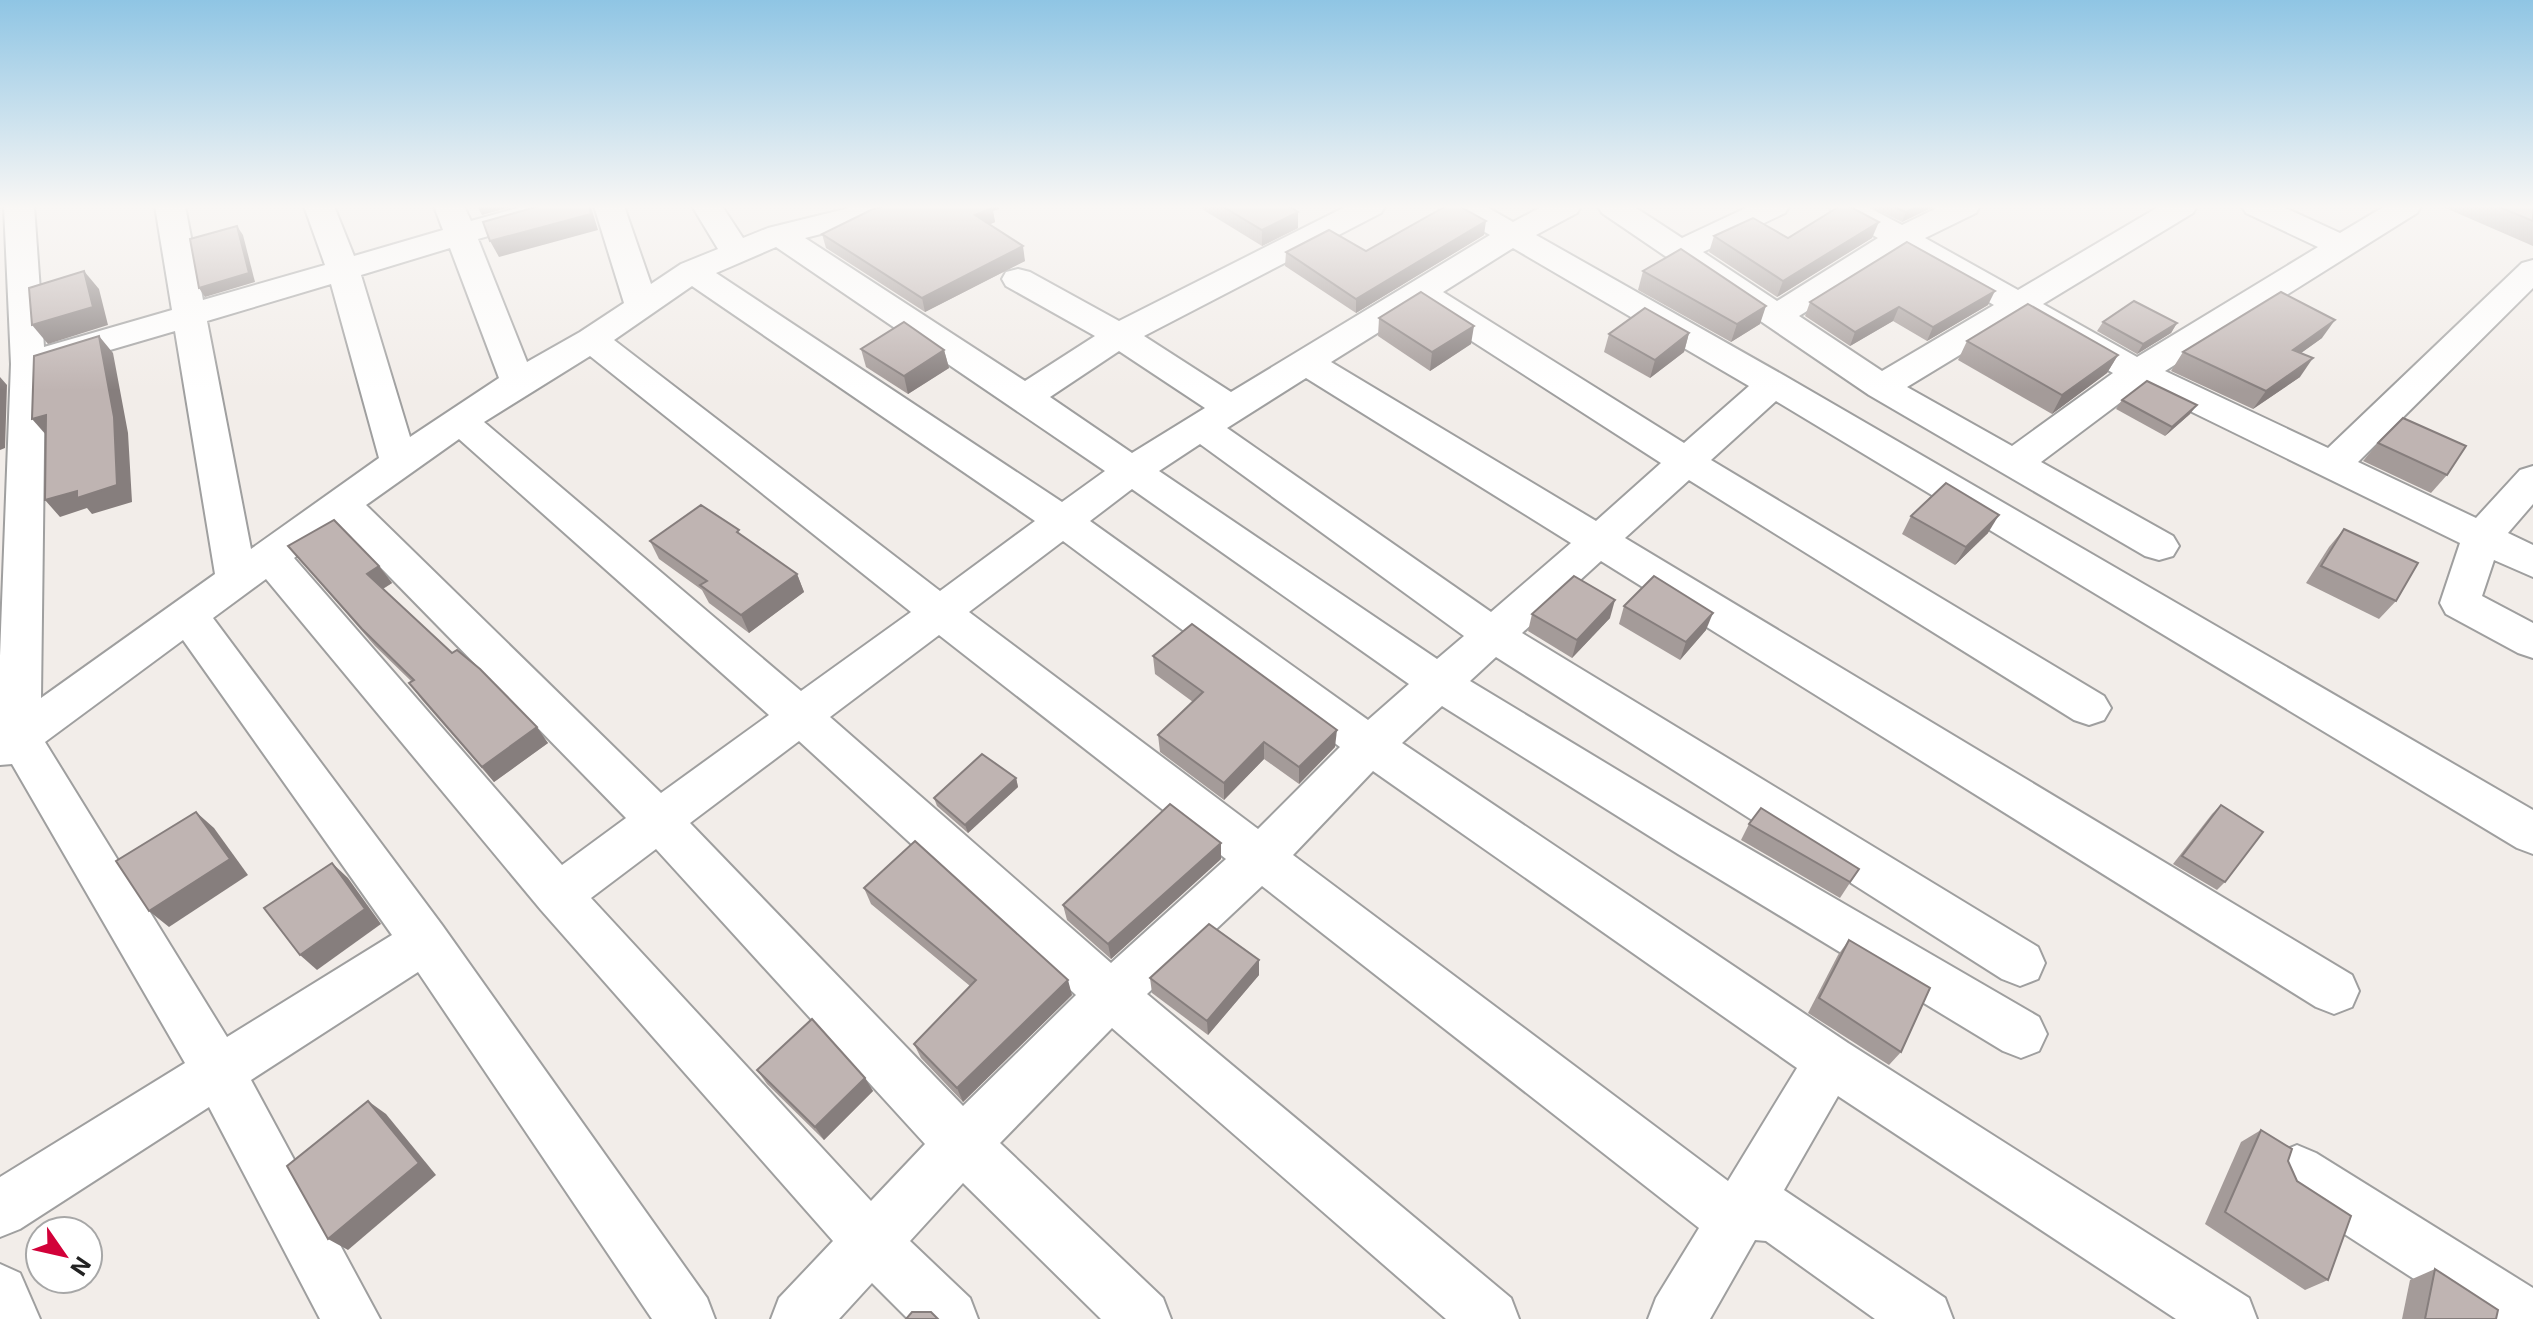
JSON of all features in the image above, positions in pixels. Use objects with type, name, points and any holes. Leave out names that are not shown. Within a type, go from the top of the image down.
[{"type":"street","points":[[17,268],[10,744],[217,1069],[351,1319]]},
{"type":"street","points":[[180,268],[188,316],[253,567],[558,895],[873,1244],[949,1319]]},
{"type":"street","points":[[14,368],[349,268]]},
{"type":"street","points":[[473,268],[518,382]]},
{"type":"street","points":[[629,268],[641,304]]},
{"type":"street","points":[[10,744],[399,462],[518,382],[592,340],[641,304],[700,268]]},
{"type":"street","points":[[828,268],[1025,397],[1441,684],[1694,840],[2021,1034]]},
{"type":"street","points":[[1025,397],[1119,335],[1250,268]]},
{"type":"street","points":[[558,895],[1132,470],[1459,268]]},
{"type":"street","points":[[1569,268],[1773,384],[2533,834]]},
{"type":"street","points":[[1704,268],[1881,387],[2159,546]]},
{"type":"street","points":[[1776,316],[1854,268]]},
{"type":"street","points":[[1953,268],[2138,372],[2533,562]]},
{"type":"street","points":[[1881,387],[2078,268]]},
{"type":"street","points":[[2014,463],[2138,372],[2306,268]]},
{"type":"street","points":[[343,270],[399,462]]},
{"type":"street","points":[[2332,466],[2533,270]]},
{"type":"street","points":[[692,271],[1061,520],[1370,745],[1830,1061],[2228,1319]]},
{"type":"street","points":[[1018,279],[1119,335],[1216,418],[1495,636],[2020,963]]},
{"type":"street","points":[[1419,292],[1687,462],[2089,708]]},
{"type":"street","points":[[592,340],[939,612],[1719,1209],[1775,1214],[1924,1319]]},
{"type":"street","points":[[1306,362],[2334,991]]},
{"type":"street","points":[[800,1319],[873,1244],[962,1144],[1111,995],[1260,858],[1370,745],[1773,384]]},
{"type":"street","points":[[461,421],[799,715],[1111,995],[1490,1319]]},
{"type":"street","points":[[2533,479],[2481,538],[2460,603],[2533,642]]},
{"type":"street","points":[[341,503],[659,821],[962,1144],[1142,1319]]},
{"type":"street","points":[[188,615],[425,941],[674,1315]]},
{"type":"street","points":[[0,1209],[217,1069],[425,941]]},
{"type":"street","points":[[1677,1319],[1830,1061]]},
{"type":"street","points":[[2297,1172],[2529,1319]]},
{"type":"street","points":[[0,1293],[11,1319]]},
{"type":"building","points":[[195,268],[248,268],[249,273],[199,288]]},
{"type":"building","points":[[874,268],[981,268],[922,298]]},
{"type":"building","points":[[1309,268],[1408,268],[1356,299]]},
{"type":"building","points":[[1649,268],[1709,268],[1766,306],[1737,324],[1643,271]]},
{"type":"building","points":[[1762,268],[1805,268],[1783,281]]},
{"type":"building","points":[[1866,268],[1953,268],[1995,291],[1933,327],[1899,307],[1855,332],[1810,302]]},
{"type":"building","points":[[84,271],[93,307],[32,325],[29,288]]},
{"type":"building","points":[[1421,292],[1474,326],[1432,352],[1379,318]]},
{"type":"building","points":[[2281,292],[2335,320],[2293,350],[2313,358],[2266,391],[2183,352]]},
{"type":"building","points":[[2134,301],[2177,323],[2143,344],[2103,322]]},
{"type":"building","points":[[2028,304],[2118,355],[2062,395],[1967,341]]},
{"type":"building","points":[[1645,308],[1689,333],[1655,360],[1609,334]]},
{"type":"building","points":[[904,322],[944,350],[904,376],[861,349]]},
{"type":"building","points":[[99,336],[114,417],[117,485],[77,498],[77,491],[45,500],[46,415],[32,419],[34,356]]},
{"type":"building","points":[[2147,381],[2197,405],[2172,427],[2122,400]]},
{"type":"building","points":[[2403,418],[2466,446],[2447,475],[2378,443]]},
{"type":"building","points":[[1946,483],[1999,515],[1966,547],[1911,516]]},
{"type":"building","points":[[701,505],[797,574],[741,615],[700,585],[707,581],[650,541]]},
{"type":"building","points":[[334,520],[379,566],[367,574],[452,653],[457,650],[480,669],[537,727],[482,767],[409,683],[414,680],[362,629],[288,546]]},
{"type":"building","points":[[2344,529],[2418,563],[2396,601],[2321,566]]},
{"type":"building","points":[[1574,576],[1615,600],[1577,640],[1532,614]]},
{"type":"building","points":[[1654,576],[1713,613],[1686,642],[1624,606]]},
{"type":"building","points":[[1192,624],[1337,730],[1299,767],[1264,742],[1224,783],[1158,735],[1203,692],[1153,656]]},
{"type":"building","points":[[982,754],[1016,778],[965,825],[934,798]]},
{"type":"building","points":[[1170,804],[1221,843],[1108,944],[1063,905]]},
{"type":"building","points":[[2221,805],[2263,832],[2225,882],[2182,856]]},
{"type":"building","points":[[1761,808],[1859,869],[1850,882],[1749,824]]},
{"type":"building","points":[[196,812],[230,859],[149,911],[116,861]]},
{"type":"building","points":[[915,841],[1068,980],[957,1088],[914,1044],[976,980],[864,888]]},
{"type":"building","points":[[332,863],[365,909],[300,955],[264,908]]},
{"type":"building","points":[[1209,924],[1259,960],[1207,1021],[1150,978]]},
{"type":"building","points":[[1849,940],[1930,988],[1901,1052],[1819,998]]},
{"type":"building","points":[[812,1019],[865,1078],[815,1127],[757,1070]]},
{"type":"building","points":[[368,1101],[419,1163],[328,1239],[287,1166]]},
{"type":"building","points":[[2261,1130],[2292,1149],[2288,1161],[2297,1181],[2351,1216],[2328,1280],[2225,1212]]},
{"type":"building","points":[[2435,1269],[2498,1310],[2496,1319],[2425,1319]]},
{"type":"building","points":[[912,1312],[931,1312],[938,1319],[906,1319]]}]
